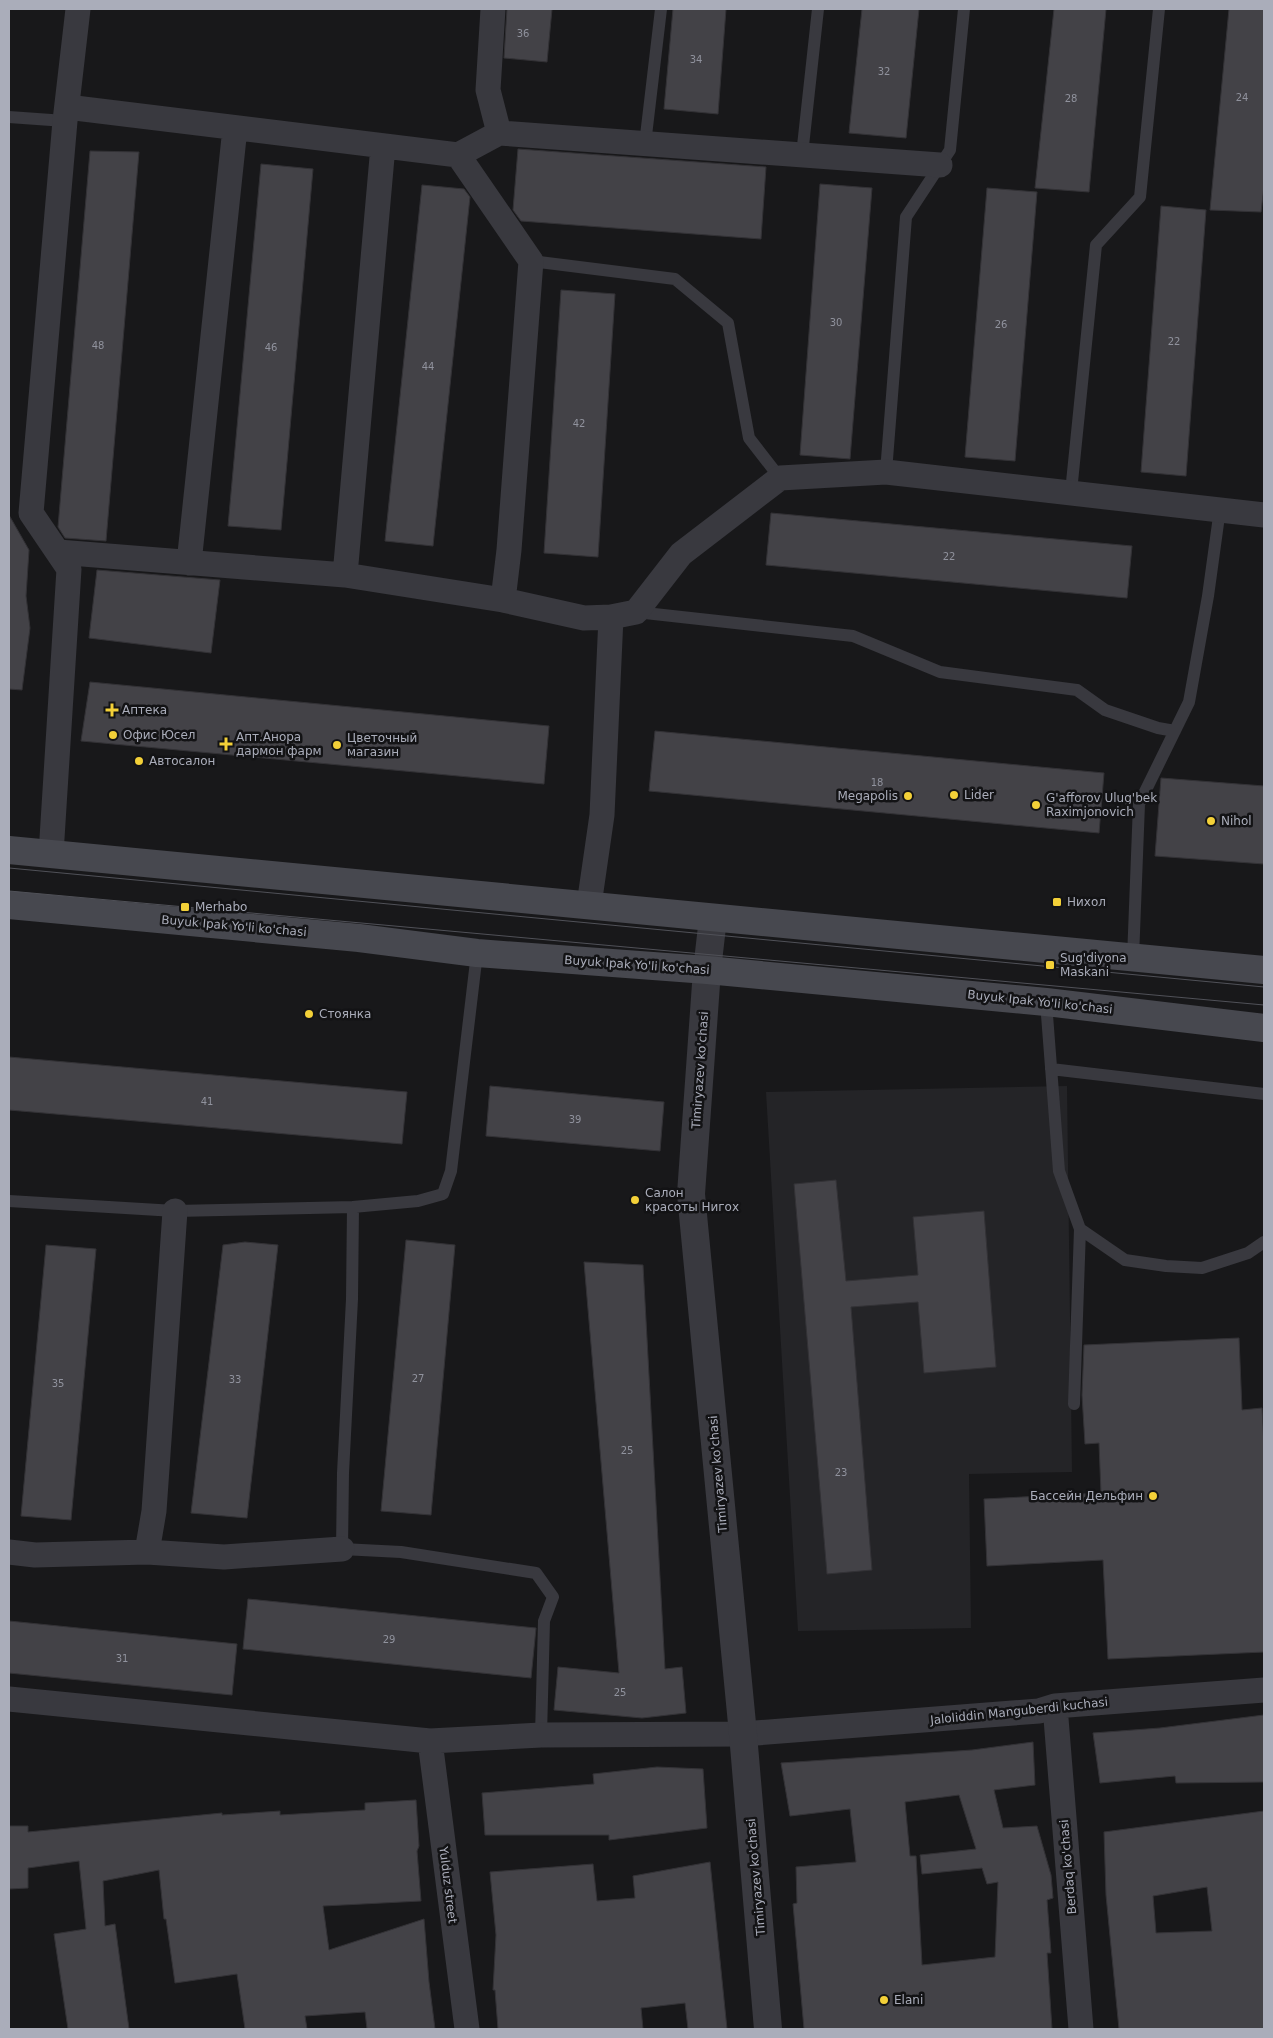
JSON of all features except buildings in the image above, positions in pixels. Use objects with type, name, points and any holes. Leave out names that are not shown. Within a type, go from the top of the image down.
[{"type":"main road","points":[[9,850],[1264,970]]},
{"type":"main road","name":"Buyuk Ipak Yo'li ko'chasi","points":[[9,906],[359,938],[477,953],[707,970],[1046,1002],[1264,1028]]},
{"type":"street","points":[[51,854],[69,569],[31,513],[66,114],[78,9]]},
{"type":"street","points":[[493,9],[488,90],[499,133]]},
{"type":"street","points":[[66,114],[235,128],[458,156],[499,133],[940,165]]},
{"type":"street","points":[[188,563],[235,128]]},
{"type":"street","points":[[344,575],[383,146]]},
{"type":"street","points":[[458,156],[531,260],[509,550],[503,600]]},
{"type":"street","points":[[58,552],[344,575],[503,600],[584,618],[611,617],[636,612],[681,554],[780,478],[886,472],[1264,515]]},
{"type":"street","points":[[589,905],[602,815],[611,617]]},
{"type":"street","name":"Timiryazev ko'chasi","points":[[713,918],[707,970],[691,1194],[743,1734],[768,2029]]},
{"type":"street","points":[[147,1552],[154,1511],[175,1211]]},
{"type":"street","points":[[9,1552],[35,1555],[147,1552],[224,1557],[342,1549]]},
{"type":"street","name":"Jaloliddin Manguberdi kuchasi","points":[[9,1699],[430,1741],[541,1735],[743,1734],[1039,1711],[1055,1706],[1264,1690]]},
{"type":"street","name":"Berdaq ko'chasi","points":[[1055,1706],[1081,2029]]},
{"type":"street","name":"Yulduz street","points":[[430,1741],[468,2029]]},
{"type":"lane","points":[[645,144],[661,9]]},
{"type":"lane","points":[[802,155],[818,9]]},
{"type":"lane","points":[[886,472],[906,217],[950,150],[964,9]]},
{"type":"lane","points":[[1071,492],[1096,245],[1140,197],[1159,9]]},
{"type":"lane","points":[[9,117],[66,114]]},
{"type":"lane","points":[[531,260],[675,279],[728,323],[749,438],[780,478]]},
{"type":"lane","points":[[1133,958],[1139,804],[1189,702],[1208,596],[1220,509]]},
{"type":"lane","points":[[636,612],[853,636],[940,672],[1076,690],[1105,710],[1158,728],[1175,731]]},
{"type":"lane","points":[[9,1201],[175,1211],[353,1207],[418,1201],[443,1194],[451,1171],[477,953]]},
{"type":"lane","points":[[1046,1002],[1059,1171],[1080,1229],[1074,1404]]},
{"type":"lane","points":[[1051,1069],[1264,1094]]},
{"type":"lane","points":[[353,1207],[352,1299],[343,1473],[342,1549],[401,1552],[536,1573],[553,1597],[544,1621],[541,1735]]},
{"type":"lane","points":[[1080,1229],[1126,1260],[1166,1266],[1202,1268],[1248,1253],[1264,1242]]},
{"type":"shaded area","points":[[1067,1086],[1072,1472],[969,1474],[971,1628],[798,1631],[766,1092]]},
{"type":"tram line","points":[[9,868],[1264,987]]},
{"type":"tram line","points":[[9,891],[1264,1005]]},
{"type":"place","name":"Аптека","points":[[112,710]]},
{"type":"place","name":"Офис Юсел","points":[[113,735]]},
{"type":"place","name":"Апт.Анора дармон фарм","points":[[226,744]]},
{"type":"place","name":"Цветочный магазин","points":[[337,745]]},
{"type":"place","name":"Автосалон","points":[[139,761]]},
{"type":"place","name":"Lider","points":[[954,795]]},
{"type":"place","name":"Megapolis","points":[[908,796]]},
{"type":"place","name":"G'afforov Ulug'bek Raximjonovich","points":[[1036,805]]},
{"type":"place","name":"Nihol","points":[[1211,821]]},
{"type":"place","name":"Нихол","points":[[1057,902]]},
{"type":"place","name":"Merhabo","points":[[185,907]]},
{"type":"place","name":"Sug'diyona Maskani","points":[[1050,965]]},
{"type":"place","name":"Стоянка","points":[[309,1014]]},
{"type":"place","name":"Салон красоты Нигох","points":[[635,1200]]},
{"type":"place","name":"Бассейн Дельфин","points":[[1153,1496]]},
{"type":"place","name":"Elani","points":[[884,2000]]}]
